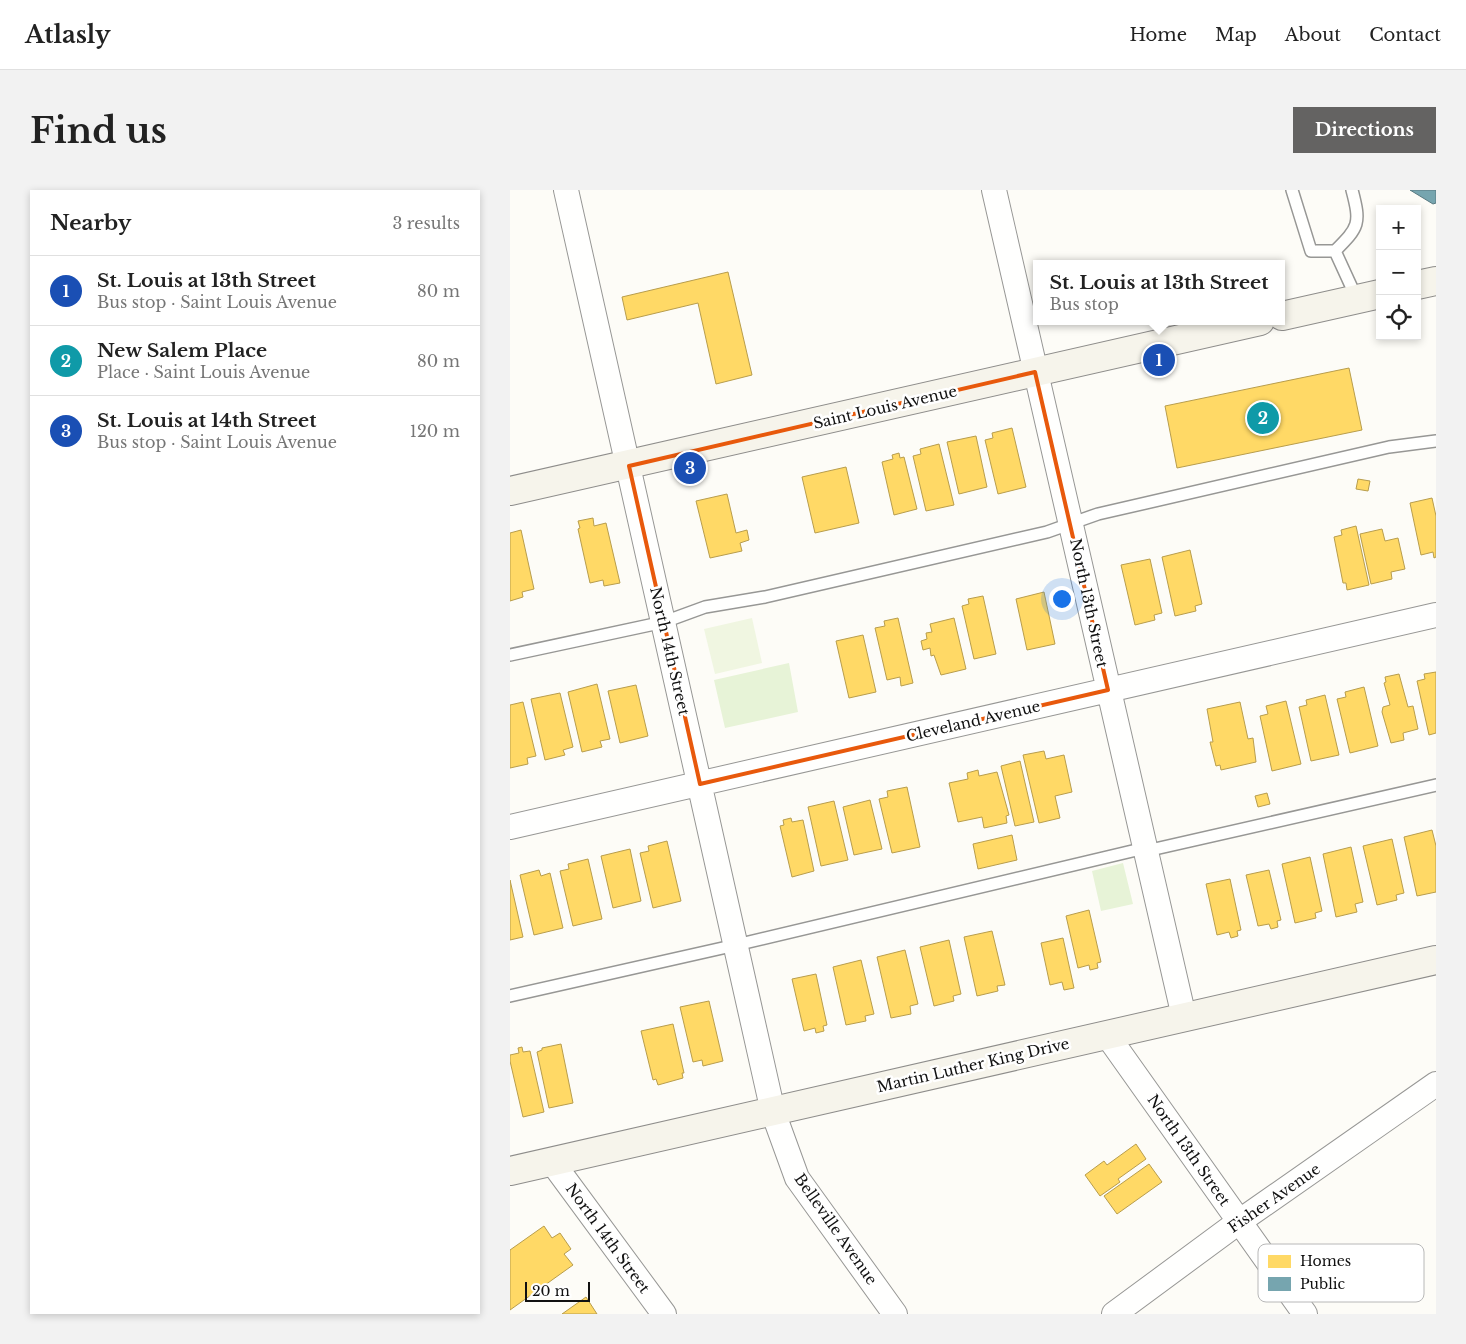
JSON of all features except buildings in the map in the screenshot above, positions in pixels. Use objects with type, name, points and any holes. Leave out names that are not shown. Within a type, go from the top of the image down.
[{"type":"street","name":"North 14th Street","points":[[566,190],[772,1112]]},
{"type":"street","name":"North 13th Street","points":[[994,190],[1184,1016]]},
{"type":"street","points":[[1421,284],[1436,281]]},
{"type":"street","points":[[1285,315],[1368,296]]},
{"type":"street","name":"Saint Louis Avenue","points":[[510,491],[629,466],[1242,325]]},
{"type":"street","name":"Cleveland Avenue","points":[[510,827],[1436,616]]},
{"type":"street","name":"Martin Luther King Drive","points":[[510,1171],[1436,960]]},
{"type":"street","name":"North 13th Street","points":[[1107,1034],[1258,1247]]},
{"type":"street","name":"Fisher Avenue","points":[[1114,1314],[1240,1222],[1436,1084]]},
{"type":"street","name":"Belleville Avenue","points":[[772,1112],[798,1178],[895,1314]]},
{"type":"street","name":"North 14th Street","points":[[552,1162],[664,1314]]},
{"type":"street","name":"North 13th Street","points":[[1297,1302],[1305,1314]]},
{"type":"lane","points":[[1292,190],[1312,250],[1335,252],[1368,296]]},
{"type":"lane","points":[[1335,252],[1354,232],[1359,215],[1352,190]]},
{"type":"lane","points":[[510,655],[664,622],[705,607],[765,597],[1018,539],[1047,532],[1098,514],[1388,446],[1436,441]]},
{"type":"lane","points":[[510,996],[1436,785]]},
{"type":"highlighted area","points":[[1035,372],[1108,690],[700,784],[629,466]]},
{"type":"green space","points":[[752,618],[762,663],[715,674],[704,629]]},
{"type":"green space","points":[[789,663],[798,712],[725,728],[714,680]]},
{"type":"green space","points":[[1123,863],[1133,904],[1101,911],[1092,871]]},
{"type":"place","name":"St. Louis at 13th Street","points":[[1159,360]]},
{"type":"place","name":"New Salem Place","points":[[1263,418]]},
{"type":"place","name":"St. Louis at 14th Street","points":[[690,468]]}]
